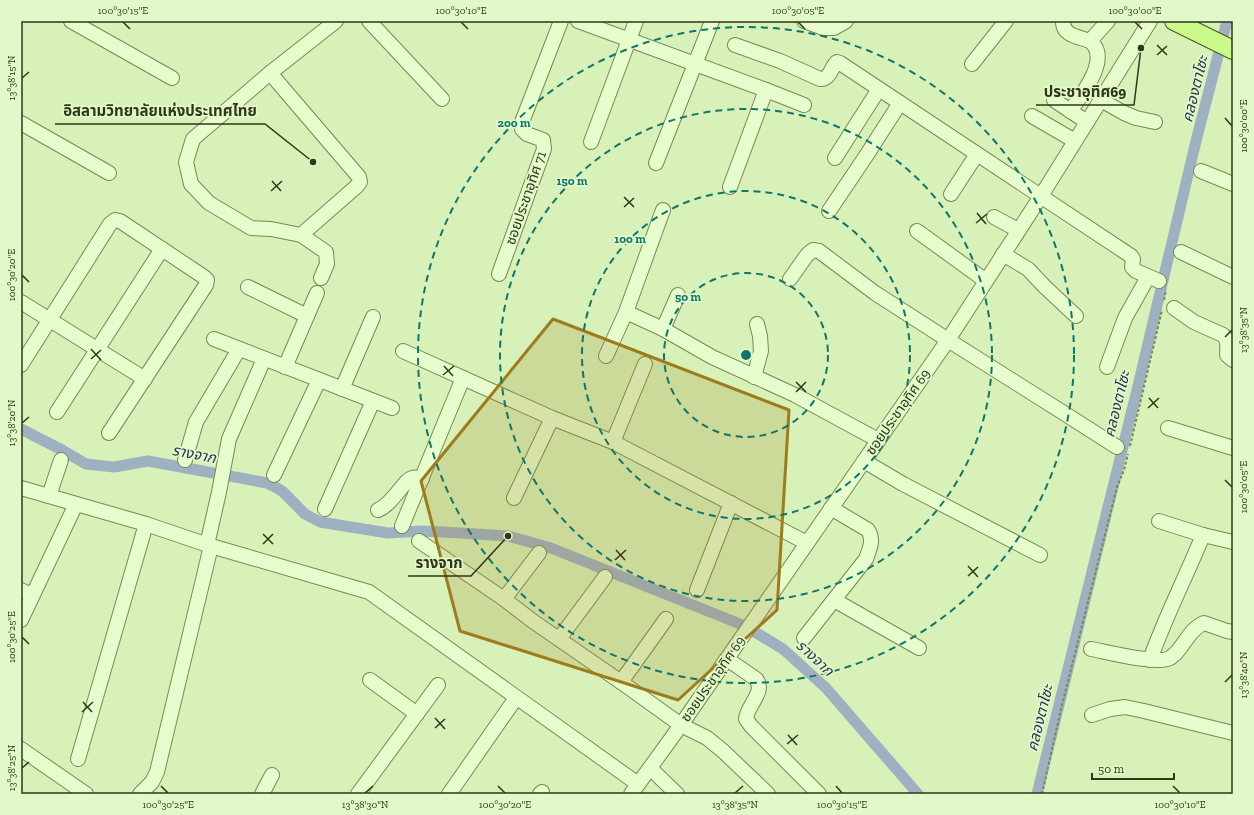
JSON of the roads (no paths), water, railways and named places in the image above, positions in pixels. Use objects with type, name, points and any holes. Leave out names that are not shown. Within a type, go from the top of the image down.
[{"type":"main road","points":[[1174,21],[1233,50]]},
{"type":"street","points":[[71,21],[172,78]]},
{"type":"street","points":[[322,278],[327,264],[326,252],[301,235],[271,229],[251,228],[209,203],[191,184],[186,162],[193,139],[270,73],[336,21]]},
{"type":"street","points":[[369,21],[442,99]]},
{"type":"street","name":"ซอยประชาอุทิศ 71","points":[[498,274],[544,149],[543,140],[527,134],[522,130],[522,122],[560,21]]},
{"type":"street","points":[[578,21],[804,105]]},
{"type":"street","points":[[591,142],[636,21]]},
{"type":"street","points":[[656,163],[712,21]]},
{"type":"street","points":[[804,21],[823,28],[834,28],[846,21]]},
{"type":"street","points":[[972,64],[1006,21]]},
{"type":"street","points":[[1063,21],[1064,28],[1067,32],[1094,44],[1097,49],[1098,57],[1098,63],[1093,76],[1070,111]]},
{"type":"street","points":[[1090,41],[1108,21]]},
{"type":"street","name":"ซอยประชาอุทิศ 69","points":[[634,789],[740,641],[948,340],[1041,196],[1150,21]]},
{"type":"street","points":[[735,45],[780,61],[820,79],[827,77],[835,64],[837,62],[840,63],[1131,256],[1134,259],[1132,265],[1134,270],[1158,280],[1125,318],[1107,367]]},
{"type":"street","points":[[270,73],[359,177],[360,182],[301,235]]},
{"type":"street","points":[[835,158],[879,89]]},
{"type":"street","points":[[730,187],[766,90]]},
{"type":"street","points":[[1054,100],[1087,122]]},
{"type":"street","points":[[1101,100],[1136,118],[1155,122]]},
{"type":"street","points":[[829,211],[900,103]]},
{"type":"street","points":[[1032,116],[1075,141]]},
{"type":"street","points":[[21,123],[109,173]]},
{"type":"street","points":[[951,194],[976,154]]},
{"type":"street","points":[[1201,171],[1233,184]]},
{"type":"street","points":[[606,356],[626,312],[663,210]]},
{"type":"street","points":[[994,217],[1018,230]]},
{"type":"street","points":[[21,365],[110,224],[116,220],[120,221],[204,277],[207,280],[206,285],[109,433]]},
{"type":"street","points":[[917,232],[986,281]]},
{"type":"street","points":[[57,412],[162,249]]},
{"type":"street","points":[[790,279],[807,255],[813,250],[819,251],[875,293],[1059,410],[1125,449]]},
{"type":"street","points":[[1181,252],[1233,277]]},
{"type":"street","points":[[1003,254],[1028,269],[1076,316]]},
{"type":"street","points":[[248,287],[307,316]]},
{"type":"street","points":[[285,367],[317,293]]},
{"type":"street","points":[[663,329],[678,295]]},
{"type":"street","points":[[21,302],[145,379]]},
{"type":"street","points":[[1174,308],[1194,322],[1223,335],[1228,343],[1227,355],[1233,360]]},
{"type":"street","points":[[626,312],[663,329],[712,357],[795,395],[878,440]]},
{"type":"street","points":[[342,389],[373,317]]},
{"type":"street","points":[[754,376],[761,351],[760,336],[757,324]]},
{"type":"street","points":[[214,339],[392,408]]},
{"type":"street","points":[[185,460],[196,422],[239,349]]},
{"type":"street","points":[[403,351],[552,418],[613,442],[807,543]]},
{"type":"street","points":[[140,794],[152,782],[157,772],[209,545],[229,439],[264,359]]},
{"type":"street","points":[[613,442],[645,364]]},
{"type":"street","points":[[402,526],[463,378]]},
{"type":"street","points":[[274,475],[319,380]]},
{"type":"street","points":[[325,509],[373,401]]},
{"type":"street","points":[[514,498],[552,418]]},
{"type":"street","points":[[1168,428],[1233,448]]},
{"type":"street","points":[[49,496],[61,460]]},
{"type":"street","points":[[864,461],[903,484],[1040,555]]},
{"type":"street","points":[[378,510],[384,508],[390,503],[412,478],[422,479]]},
{"type":"street","points":[[21,488],[146,524],[209,545],[369,592],[516,698],[634,789]]},
{"type":"street","points":[[698,590],[731,503]]},
{"type":"street","points":[[21,620],[27,593],[76,504]]},
{"type":"street","points":[[804,638],[866,559],[871,544],[872,536],[868,530],[831,508]]},
{"type":"street","points":[[1159,521],[1203,535],[1233,542]]},
{"type":"street","points":[[78,760],[146,524]]},
{"type":"street","points":[[1150,660],[1162,627],[1203,535]]},
{"type":"street","points":[[419,541],[504,599],[681,725],[707,738],[723,751],[768,794]]},
{"type":"street","points":[[504,599],[539,553]]},
{"type":"street","points":[[559,639],[605,577]]},
{"type":"street","points":[[834,600],[918,648]]},
{"type":"street","points":[[621,682],[666,619]]},
{"type":"street","points":[[1091,649],[1150,660],[1170,658],[1176,653],[1194,629],[1204,623],[1233,632]]},
{"type":"street","points":[[726,659],[756,679],[759,683],[759,688],[755,698],[746,713],[746,718],[751,726],[819,794]]},
{"type":"street","points":[[370,680],[416,714]]},
{"type":"street","points":[[364,792],[416,714],[438,685]]},
{"type":"street","points":[[449,794],[516,698]]},
{"type":"street","points":[[1092,715],[1110,709],[1125,707],[1144,710],[1233,733]]},
{"type":"street","points":[[21,750],[86,794]]},
{"type":"street","points":[[650,768],[676,794]]},
{"type":"street","points":[[262,794],[272,775]]},
{"type":"waterway","name":"คลองตาโซะ","points":[[1037,794],[1137,390],[1196,141],[1227,21]]},
{"type":"waterway","name":"รางจาก","points":[[21,429],[86,464],[114,467],[148,461],[267,483],[282,491],[305,514],[320,522],[388,533],[422,531],[508,536],[551,548],[745,626],[783,649],[826,688],[918,794]]},
{"type":"place","name":"ประชาอุทิศ69","points":[[1141,48]]},
{"type":"place","name":"อิสลามวิทยาลัยแห่งประเทศไทย","points":[[313,162]]},
{"type":"place","name":"รางจาก","points":[[508,536]]}]
